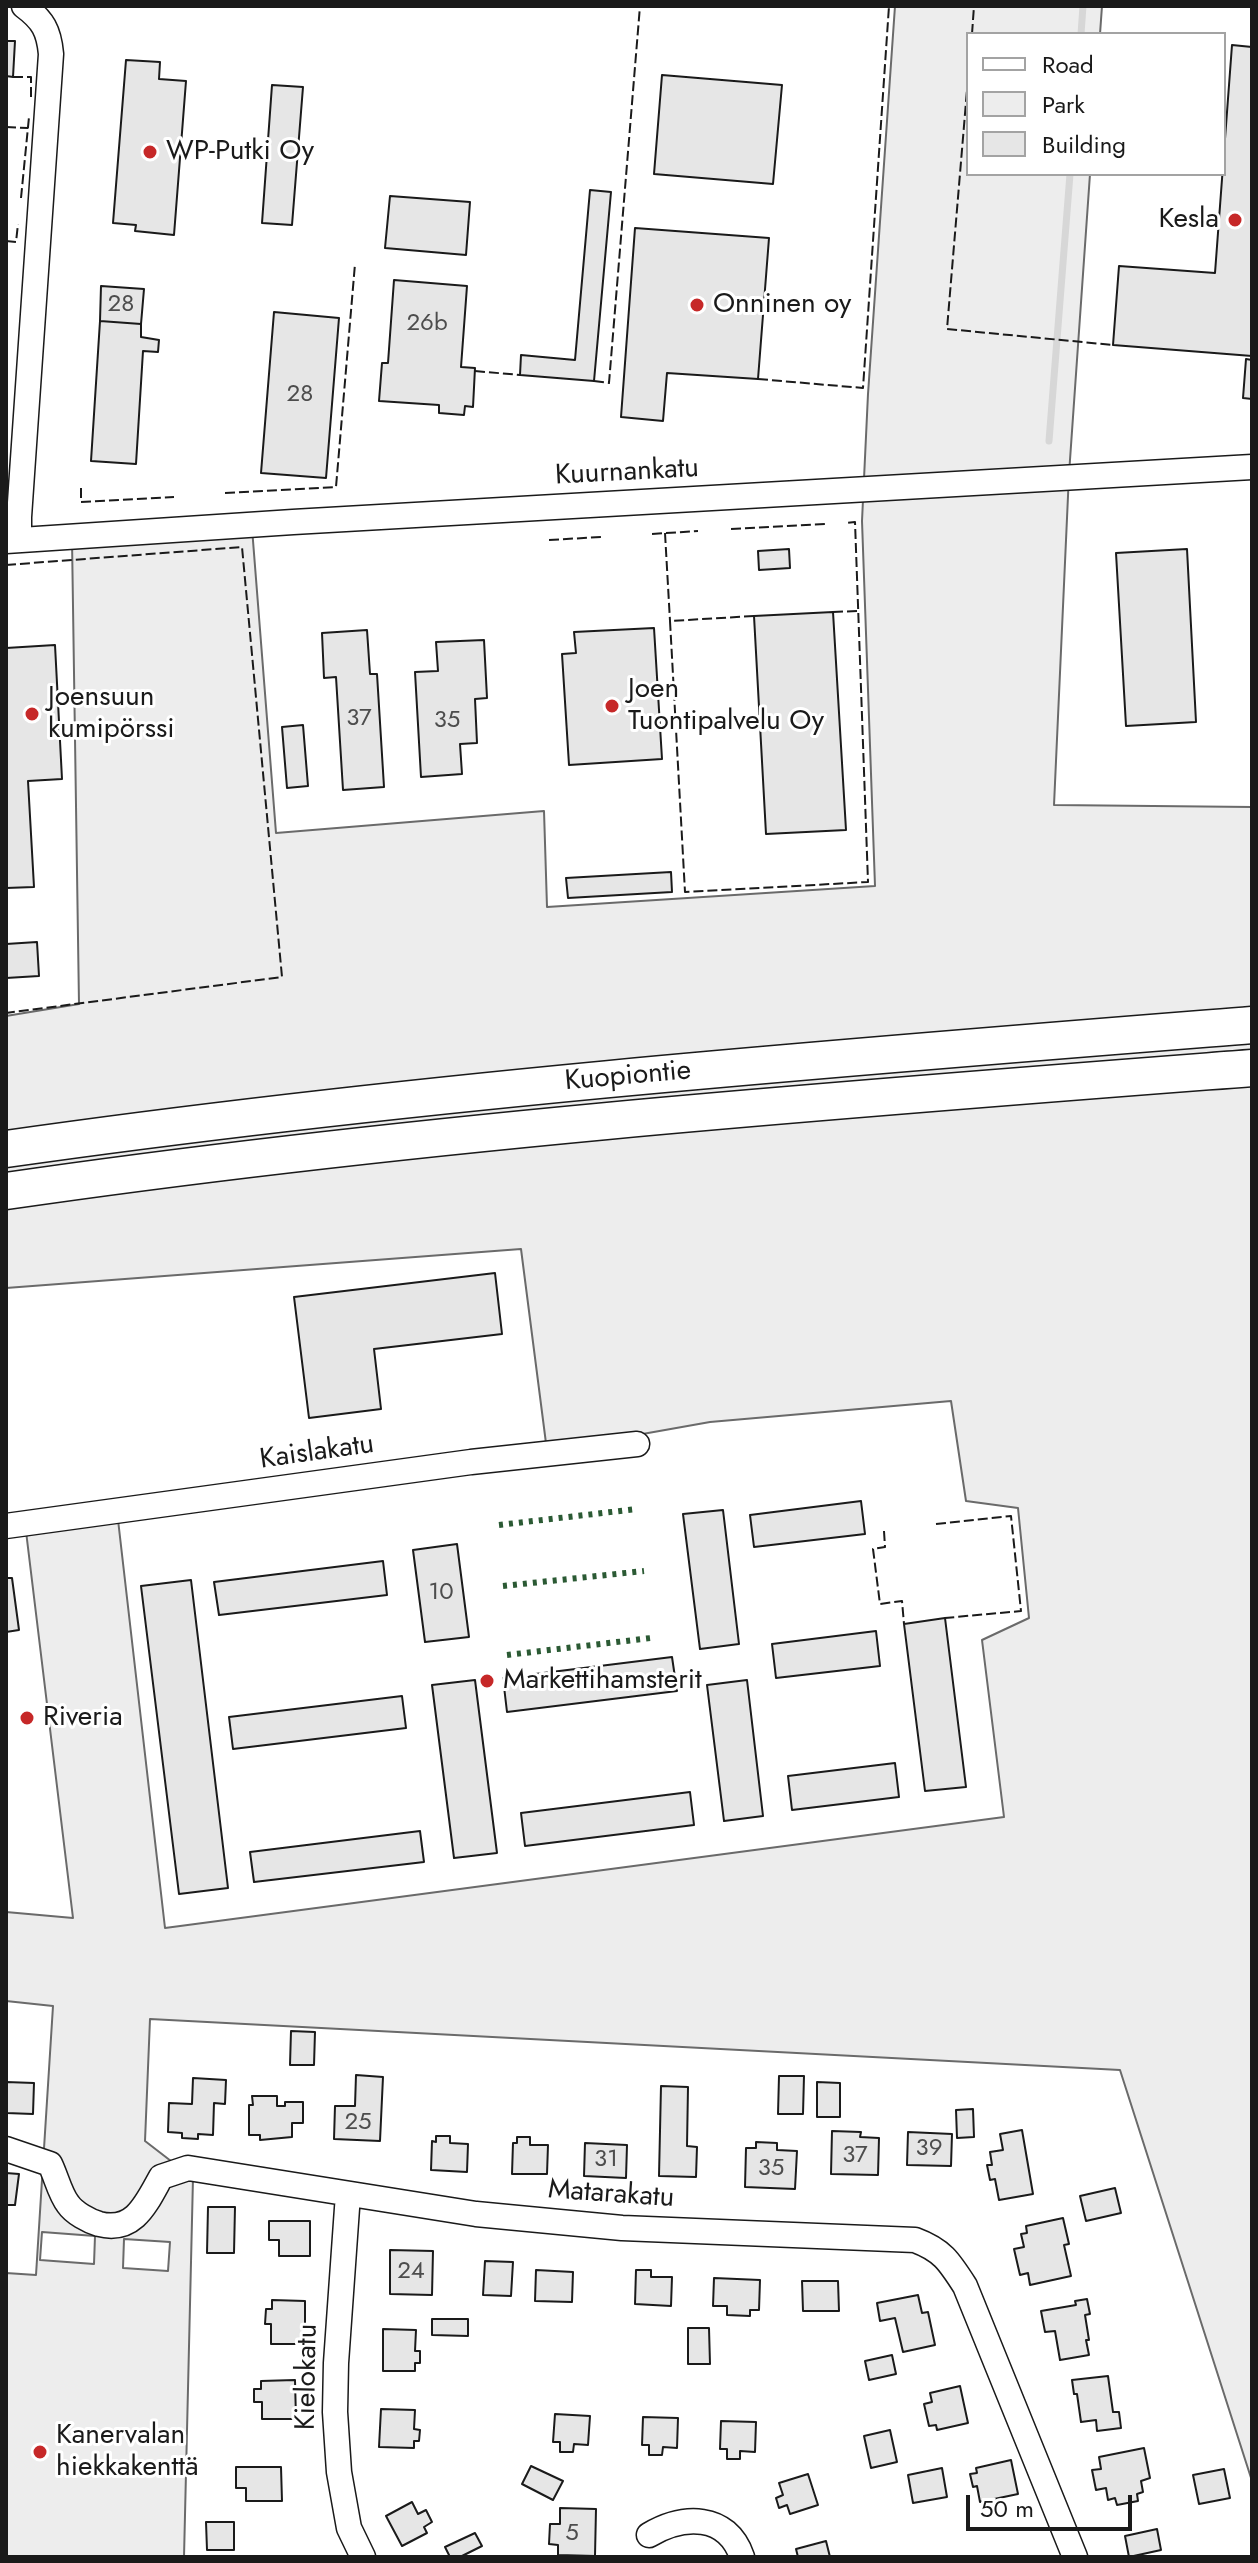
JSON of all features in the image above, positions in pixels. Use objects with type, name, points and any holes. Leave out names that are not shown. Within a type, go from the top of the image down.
[{"type":"highway","name":"Kuopiontie","points":[[6,1149],[200,1123],[597,1079],[1252,1025]]},
{"type":"highway","name":"Kuopiontie","points":[[6,1191],[205,1163],[605,1122],[1252,1068]]},
{"type":"street","points":[[13,540],[20,501],[51,54],[49,35],[40,18],[24,6]]},
{"type":"street","name":"Kuurnankatu","points":[[13,540],[1252,467]]},
{"type":"street","name":"Kaislakatu","points":[[6,1526],[471,1462],[637,1444]]},
{"type":"street","name":"Matarakatu","points":[[6,2149],[50,2164],[68,2204],[91,2222],[114,2228],[128,2223],[144,2208],[161,2177],[188,2168],[235,2173],[476,2214],[622,2228],[915,2240],[935,2247],[965,2286],[1075,2557]]},
{"type":"street","name":"Kielokatu","points":[[348,2194],[335,2412],[339,2472],[349,2528],[363,2557]]},
{"type":"street","points":[[649,2535],[668,2524],[686,2520],[703,2522],[726,2531],[742,2557]]},
{"type":"green space","points":[[895,6],[1102,6],[1100,32],[966,32],[966,176],[1090,176],[1069,474],[1054,805],[1252,807],[1252,2481],[1120,2070],[150,2019],[145,2141],[193,2178],[184,2557],[6,2557],[6,2273],[36,2275],[53,2006],[6,2001],[6,1912],[73,1918],[25,1523],[117,1511],[165,1928],[1004,1817],[982,1640],[1029,1618],[1018,1508],[966,1501],[951,1401],[710,1422],[547,1451],[521,1249],[6,1288],[6,1016],[79,1004],[72,540],[252,528],[276,833],[544,811],[547,907],[875,886],[862,521]],"holes":[[[42,2232],[95,2236],[94,2264],[40,2260]],[[124,2239],[170,2242],[168,2271],[123,2268]]]},
{"type":"building","points":[[6,41],[15,41],[13,77],[6,76]]},
{"type":"building","name":"Kesla","points":[[1232,45],[1252,47],[1252,356],[1113,345],[1119,266],[1215,273],[1222,176],[1226,176]]},
{"type":"building","name":"WP-Putki Oy","points":[[126,60],[160,62],[159,79],[186,81],[174,235],[135,231],[136,225],[113,223]]},
{"type":"building","points":[[662,75],[782,85],[773,184],[654,174]]},
{"type":"building","points":[[272,85],[303,87],[292,225],[262,223]]},
{"type":"building","points":[[590,190],[611,192],[594,381],[520,375],[521,355],[575,360]]},
{"type":"building","points":[[390,196],[470,202],[466,255],[385,248]]},
{"type":"building","name":"Onninen oy","points":[[635,228],[769,238],[758,379],[667,373],[663,421],[621,417]]},
{"type":"building","points":[[394,280],[467,286],[461,367],[475,368],[473,407],[465,406],[464,415],[439,413],[439,405],[379,401],[382,363],[388,363]]},
{"type":"building","points":[[101,286],[144,289],[141,324],[100,321]]},
{"type":"building","points":[[274,312],[339,318],[326,478],[261,473]]},
{"type":"building","points":[[100,321],[141,324],[141,337],[159,340],[158,352],[143,351],[136,464],[91,461]]},
{"type":"building","points":[[1246,359],[1252,360],[1252,399],[1243,398]]},
{"type":"building","points":[[789,549],[790,568],[759,570],[758,551]]},
{"type":"building","points":[[1187,549],[1196,722],[1126,726],[1116,553]]},
{"type":"building","points":[[833,612],[846,830],[766,834],[754,616]]},
{"type":"building","name":"Joen Tuontipalvelu Oy","points":[[654,628],[662,759],[569,765],[562,654],[576,653],[574,632]]},
{"type":"building","points":[[367,630],[370,674],[377,674],[384,787],[343,790],[336,677],[324,678],[322,633]]},
{"type":"building","points":[[484,640],[487,698],[475,699],[477,743],[460,744],[462,774],[421,777],[415,672],[438,671],[436,642]]},
{"type":"building","name":"Joensuun kumipörssi","points":[[55,645],[62,779],[28,781],[34,887],[6,888],[6,648]]},
{"type":"building","points":[[303,725],[308,786],[287,788],[282,727]]},
{"type":"building","points":[[671,872],[672,892],[568,898],[566,878]]},
{"type":"building","points":[[37,942],[39,976],[6,978],[6,944]]},
{"type":"building","points":[[495,1273],[502,1334],[374,1349],[381,1409],[309,1418],[294,1297]]},
{"type":"building","points":[[861,1501],[865,1534],[754,1547],[750,1515]]},
{"type":"building","points":[[723,1510],[739,1644],[700,1649],[683,1514]]},
{"type":"building","points":[[457,1544],[469,1637],[425,1642],[413,1550]]},
{"type":"building","points":[[383,1561],[387,1595],[219,1615],[214,1582]]},
{"type":"building","points":[[6,1578],[12,1578],[19,1630],[6,1632]]},
{"type":"building","points":[[191,1580],[228,1888],[179,1894],[141,1586]]},
{"type":"building","points":[[945,1618],[966,1787],[925,1791],[904,1624]]},
{"type":"building","points":[[876,1631],[880,1666],[776,1678],[772,1644]]},
{"type":"building","points":[[672,1657],[677,1691],[507,1712],[503,1678]]},
{"type":"building","points":[[475,1680],[497,1853],[454,1858],[432,1685]]},
{"type":"building","points":[[747,1680],[763,1816],[724,1821],[707,1685]]},
{"type":"building","points":[[402,1696],[406,1728],[233,1749],[229,1717]]},
{"type":"building","points":[[895,1763],[899,1797],[792,1810],[788,1776]]},
{"type":"building","points":[[690,1792],[694,1825],[525,1846],[521,1813]]},
{"type":"building","points":[[420,1831],[424,1862],[254,1882],[250,1852]]},
{"type":"building","points":[[291,2031],[315,2032],[314,2065],[290,2065]]},
{"type":"building","points":[[356,2075],[383,2077],[380,2141],[334,2139],[335,2106],[355,2106]]},
{"type":"building","points":[[779,2076],[804,2076],[803,2114],[778,2114]]},
{"type":"building","points":[[193,2078],[226,2080],[225,2104],[214,2103],[213,2135],[198,2134],[198,2139],[182,2138],[182,2133],[168,2132],[169,2103],[192,2104]]},
{"type":"building","points":[[6,2082],[34,2083],[33,2114],[6,2113]]},
{"type":"building","points":[[817,2082],[840,2083],[840,2117],[817,2117]]},
{"type":"building","points":[[661,2086],[688,2087],[687,2146],[697,2147],[696,2177],[659,2176]]},
{"type":"building","points":[[252,2096],[277,2096],[277,2106],[285,2106],[285,2102],[303,2102],[303,2123],[292,2123],[292,2137],[260,2140],[260,2135],[249,2135]]},
{"type":"building","points":[[973,2109],[974,2137],[957,2138],[956,2110]]},
{"type":"building","points":[[1022,2130],[1033,2194],[999,2200],[995,2179],[990,2180],[987,2165],[992,2165],[990,2152],[1003,2150],[1000,2134]]},
{"type":"building","points":[[832,2131],[861,2132],[860,2137],[879,2138],[878,2175],[831,2174]]},
{"type":"building","points":[[908,2132],[952,2134],[951,2166],[907,2165]]},
{"type":"building","points":[[436,2136],[450,2136],[450,2143],[468,2144],[467,2172],[431,2170],[432,2141],[436,2142]]},
{"type":"building","points":[[517,2137],[530,2137],[530,2145],[548,2145],[547,2174],[512,2174],[513,2143],[517,2143]]},
{"type":"building","points":[[756,2142],[777,2143],[777,2150],[797,2151],[795,2189],[745,2187],[746,2148],[756,2148]]},
{"type":"building","points":[[585,2143],[627,2145],[626,2178],[584,2176]]},
{"type":"building","points":[[6,2173],[19,2174],[15,2205],[6,2205]]},
{"type":"building","points":[[1115,2188],[1121,2213],[1086,2221],[1080,2196]]},
{"type":"building","points":[[208,2207],[235,2207],[234,2253],[207,2253]]},
{"type":"building","points":[[1063,2218],[1069,2244],[1064,2245],[1071,2276],[1030,2285],[1028,2273],[1020,2275],[1014,2249],[1024,2247],[1021,2234],[1027,2233],[1026,2226]]},
{"type":"building","points":[[269,2221],[310,2221],[310,2256],[279,2256],[279,2240],[269,2240]]},
{"type":"building","points":[[390,2250],[433,2251],[432,2295],[390,2294]]},
{"type":"building","points":[[485,2261],[513,2262],[511,2296],[483,2295]]},
{"type":"building","points":[[536,2270],[573,2272],[572,2302],[535,2301]]},
{"type":"building","points":[[636,2270],[651,2270],[651,2277],[672,2277],[671,2306],[635,2304]]},
{"type":"building","points":[[714,2278],[760,2280],[759,2310],[750,2310],[750,2316],[727,2315],[727,2306],[713,2306]]},
{"type":"building","points":[[802,2281],[838,2281],[839,2311],[803,2311]]},
{"type":"building","points":[[918,2295],[922,2313],[928,2312],[935,2345],[903,2352],[895,2318],[880,2321],[877,2303]]},
{"type":"building","points":[[1087,2299],[1090,2314],[1085,2315],[1089,2355],[1060,2360],[1055,2331],[1045,2332],[1041,2311],[1076,2305],[1075,2301]]},
{"type":"building","points":[[272,2300],[305,2301],[305,2344],[271,2344],[271,2324],[265,2324],[266,2309],[272,2309]]},
{"type":"building","points":[[432,2319],[468,2319],[468,2336],[432,2335]]},
{"type":"building","points":[[688,2328],[709,2328],[710,2364],[688,2364]]},
{"type":"building","points":[[383,2329],[416,2330],[415,2351],[420,2351],[420,2363],[415,2363],[415,2371],[383,2371]]},
{"type":"building","points":[[892,2355],[896,2374],[869,2380],[865,2361]]},
{"type":"building","points":[[1108,2376],[1113,2412],[1119,2412],[1121,2428],[1097,2431],[1096,2420],[1081,2422],[1072,2380]]},
{"type":"building","points":[[295,2380],[296,2419],[262,2419],[262,2402],[254,2402],[254,2389],[261,2389],[261,2381]]},
{"type":"building","points":[[960,2386],[968,2423],[937,2430],[936,2425],[929,2426],[924,2404],[932,2402],[930,2393]]},
{"type":"building","points":[[381,2409],[415,2410],[414,2429],[420,2430],[419,2441],[414,2441],[414,2448],[379,2447]]},
{"type":"building","points":[[555,2414],[590,2416],[588,2445],[574,2444],[573,2452],[560,2452],[560,2442],[553,2442]]},
{"type":"building","points":[[643,2417],[678,2418],[677,2448],[663,2447],[662,2455],[649,2455],[649,2445],[642,2445]]},
{"type":"building","points":[[721,2421],[756,2422],[755,2452],[740,2451],[740,2459],[727,2459],[727,2449],[720,2449]]},
{"type":"building","points":[[890,2430],[897,2462],[871,2468],[864,2436]]},
{"type":"building","points":[[1144,2448],[1150,2478],[1141,2481],[1143,2492],[1137,2494],[1138,2501],[1117,2505],[1115,2498],[1108,2500],[1106,2488],[1096,2490],[1092,2470],[1101,2469],[1099,2457]]},
{"type":"building","points":[[1011,2460],[1018,2494],[980,2502],[977,2486],[973,2487],[970,2474],[977,2473],[976,2468]]},
{"type":"building","points":[[531,2466],[563,2481],[553,2500],[522,2484]]},
{"type":"building","points":[[236,2467],[281,2467],[282,2501],[246,2501],[246,2488],[236,2488]]},
{"type":"building","points":[[942,2468],[947,2497],[913,2503],[908,2475]]},
{"type":"building","points":[[1224,2469],[1230,2498],[1199,2504],[1193,2475]]},
{"type":"building","points":[[808,2474],[818,2505],[790,2514],[787,2505],[779,2508],[776,2498],[783,2495],[779,2483]]},
{"type":"building","points":[[412,2502],[418,2514],[426,2510],[432,2522],[424,2527],[427,2533],[402,2546],[386,2516]]},
{"type":"building","points":[[560,2508],[596,2509],[595,2556],[558,2555],[558,2545],[549,2544],[550,2524],[560,2524]]},
{"type":"building","points":[[206,2522],[234,2522],[234,2550],[207,2550]]},
{"type":"building","points":[[1157,2529],[1161,2550],[1129,2557],[1125,2536]]},
{"type":"building","points":[[475,2533],[482,2546],[460,2557],[450,2557],[445,2547]]},
{"type":"building","points":[[826,2541],[830,2557],[798,2557],[796,2549]]},
{"type":"waterway","points":[[1081,32],[1083,6]]},
{"type":"waterway","points":[[1049,441],[1070,176]]},
{"type":"hedge","points":[[499,1525],[637,1509]]},
{"type":"hedge","points":[[503,1586],[644,1571]]},
{"type":"hedge","points":[[507,1655],[651,1638]]},
{"type":"fence","points":[[594,381],[609,383],[640,6]]},
{"type":"fence","points":[[758,379],[863,388],[889,6]]},
{"type":"fence","points":[[972,32],[974,6]]},
{"type":"fence","points":[[13,77],[31,77],[31,98]]},
{"type":"fence","points":[[966,102],[947,329],[1113,345]]},
{"type":"fence","points":[[21,198],[29,117]]},
{"type":"fence","points":[[6,127],[28,128]]},
{"type":"fence","points":[[6,241],[16,242],[18,224]]},
{"type":"fence","points":[[225,493],[336,487],[355,264]]},
{"type":"fence","points":[[6,362],[7,368]]},
{"type":"fence","points":[[475,371],[520,375]]},
{"type":"fence","points":[[6,387],[6,392]]},
{"type":"fence","points":[[81,488],[81,502],[174,497]]},
{"type":"fence","points":[[754,616],[670,621],[685,892],[868,882],[855,522],[847,523]]},
{"type":"fence","points":[[731,529],[826,524]]},
{"type":"fence","points":[[652,534],[698,531]]},
{"type":"fence","points":[[665,533],[670,621]]},
{"type":"fence","points":[[549,540],[601,537]]},
{"type":"fence","points":[[6,565],[242,547],[282,977],[6,1013]]},
{"type":"fence","points":[[833,612],[858,611]]},
{"type":"fence","points":[[936,1524],[1011,1516],[1021,1611],[945,1618]]},
{"type":"fence","points":[[884,1531],[885,1547],[873,1549],[880,1604],[902,1601],[904,1624]]},
{"type":"place","name":"WP-Putki Oy","points":[[150,152]]},
{"type":"place","name":"Kesla","points":[[1235,220]]},
{"type":"place","name":"Onninen oy","points":[[697,305]]},
{"type":"place","name":"Joen Tuontipalvelu Oy","points":[[612,706]]},
{"type":"place","name":"Joensuun kumipörssi","points":[[32,714]]},
{"type":"place","name":"Markettihamsterit","points":[[487,1681]]},
{"type":"place","name":"Riveria","points":[[27,1718]]},
{"type":"place","name":"Kanervalan hiekkakenttä","points":[[40,2452]]}]
